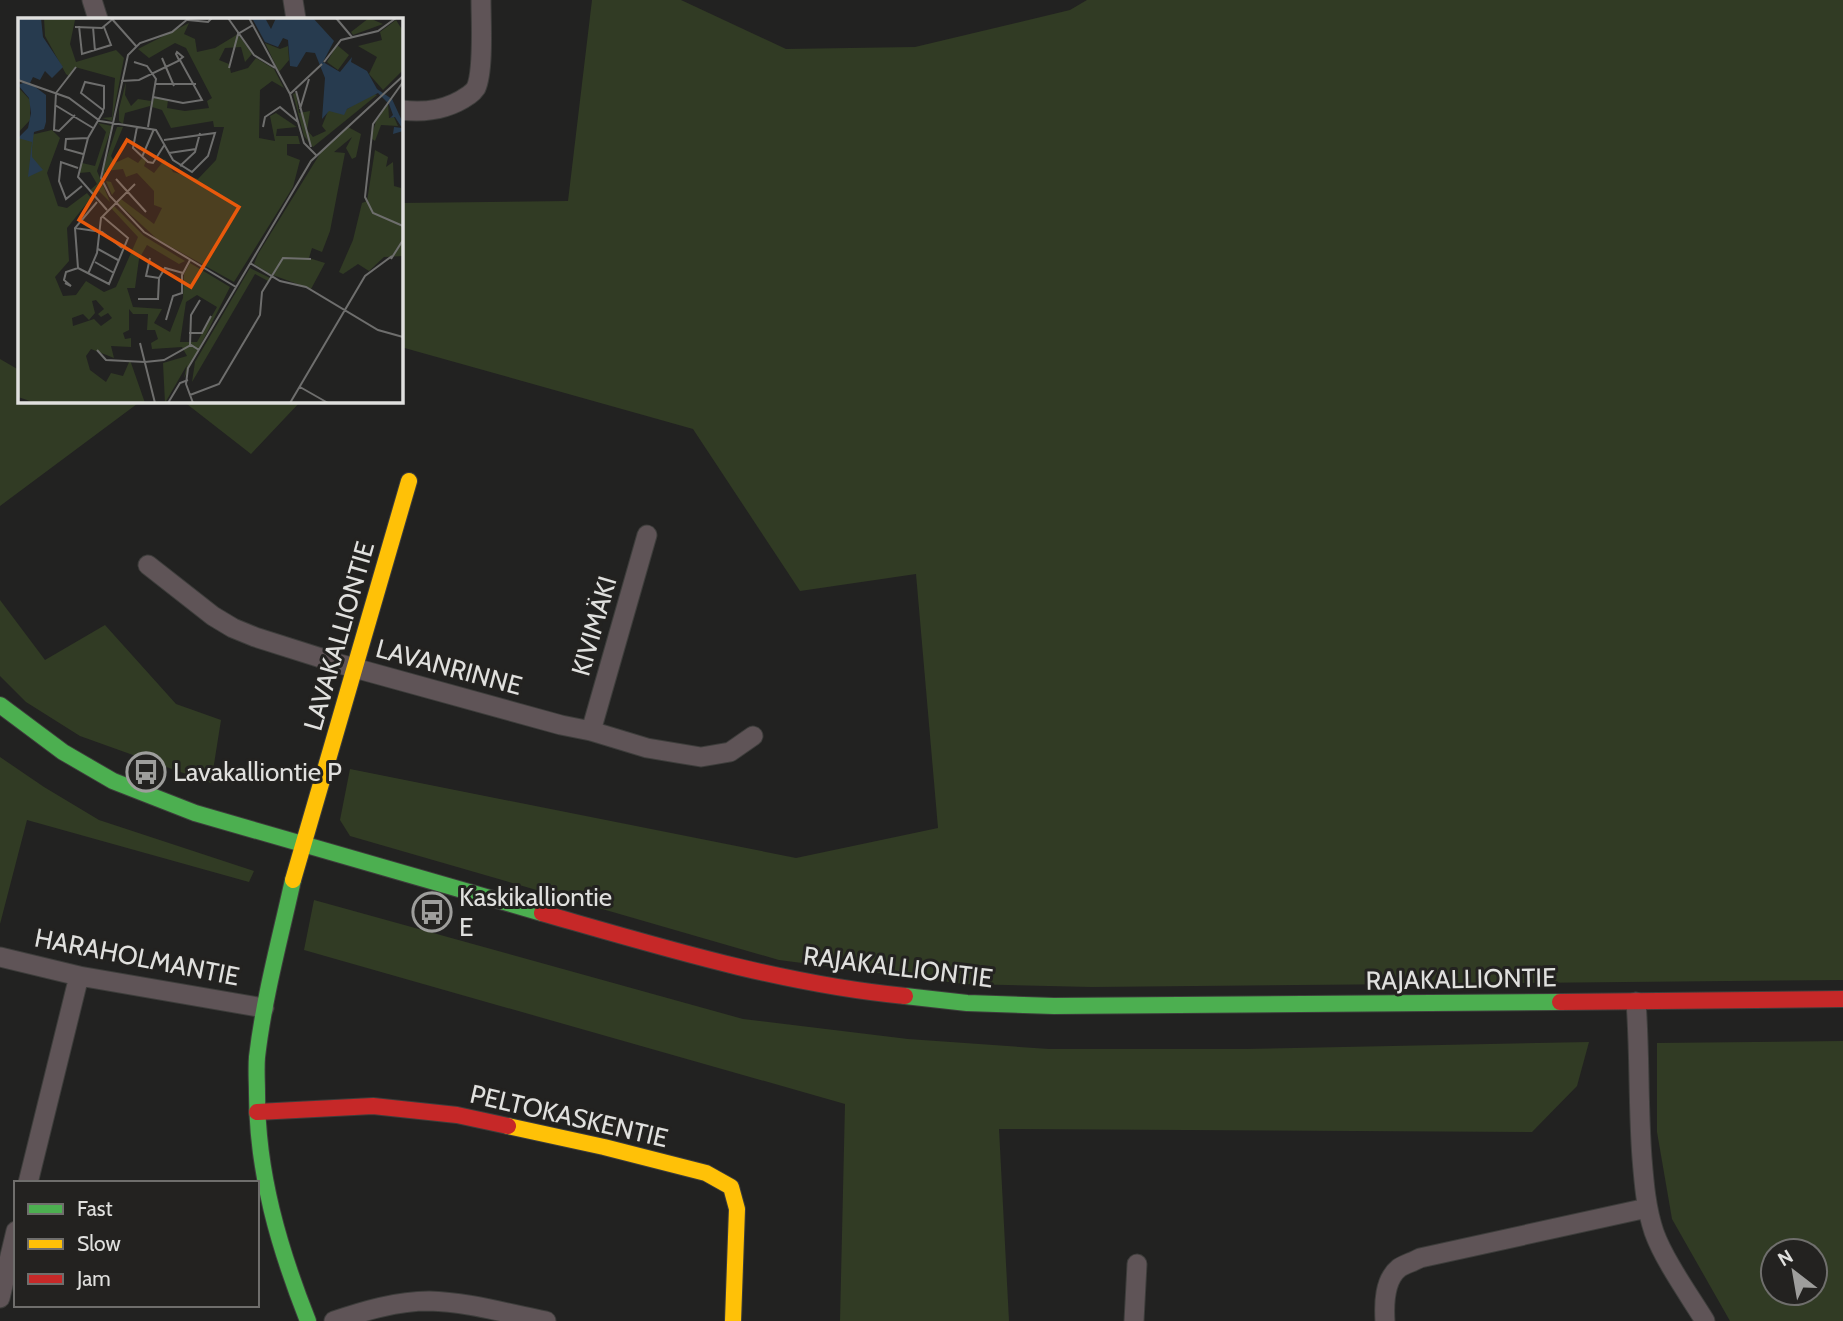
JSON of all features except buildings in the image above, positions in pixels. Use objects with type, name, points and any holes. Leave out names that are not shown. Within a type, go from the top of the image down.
[{"type":"street","points":[[92,0],[98,18]]},
{"type":"street","points":[[293,0],[296,18]]},
{"type":"street","points":[[402,110],[439,110],[458,103],[475,90],[480,61],[481,0]]},
{"type":"street","name":"LAVAKALLIONTIE","points":[[308,1321],[289,1273],[265,1186],[259,1144],[257,1060],[264,1008],[303,844],[409,481]]},
{"type":"street","name":"KIVIMÄKI","points":[[591,731],[647,535]]},
{"type":"street","name":"LAVANRINNE","points":[[148,565],[213,616],[233,628],[355,668],[647,748],[701,757],[730,752],[753,736]]},
{"type":"street","name":"RAJAKALLIONTIE","points":[[0,705],[63,752],[113,781],[195,813],[671,950],[785,978],[871,993],[967,1003],[1054,1006],[1843,999]]},
{"type":"street","name":"HARAHOLMANTIE","points":[[0,957],[79,976],[264,1008]]},
{"type":"street","points":[[28,1181],[79,976]]},
{"type":"street","points":[[1636,1002],[1640,1138],[1647,1208],[1656,1235],[1676,1274],[1705,1321]]},
{"type":"street","name":"PELTOKASKENTIE","points":[[257,1112],[373,1107],[457,1115],[604,1147],[706,1173],[731,1187],[737,1209],[733,1321]]},
{"type":"street","points":[[1385,1321],[1384,1303],[1389,1283],[1397,1269],[1420,1258],[1647,1208]]},
{"type":"street","points":[[0,1297],[14,1239]]},
{"type":"street","points":[[1134,1321],[1137,1264]]},
{"type":"street","points":[[334,1321],[371,1308],[427,1301],[475,1306],[547,1321]]},
{"type":"green space","points":[[592,0],[681,0],[786,49],[915,47],[1070,10],[1087,0],[1843,0],[1843,980],[1092,987],[964,984],[779,960],[350,836],[340,820],[350,769],[796,858],[938,828],[916,574],[800,591],[693,429],[402,347],[402,203],[568,201]]},
{"type":"green space","points":[[0,359],[18,369],[18,402],[140,402],[0,506]]},
{"type":"green space","points":[[184,402],[300,402],[251,454]]},
{"type":"green space","points":[[0,600],[45,660],[105,625],[176,704],[221,720],[211,783],[80,736],[26,702],[0,676]]},
{"type":"green space","points":[[0,757],[99,820],[254,871],[249,882],[27,820],[0,924]]},
{"type":"green space","points":[[314,900],[743,1019],[908,1039],[1049,1049],[1246,1049],[1589,1042],[1577,1086],[1532,1132],[999,1129],[1009,1321],[840,1321],[845,1104],[304,950]]},
{"type":"green space","points":[[1843,1041],[1843,1321],[1730,1321],[1672,1219],[1657,1132],[1657,1043]]},
{"type":"traffic: fast","points":[[0,705],[63,752],[113,781],[195,813],[542,913]]},
{"type":"traffic: fast","points":[[293,880],[264,1012],[257,1057],[257,1094],[265,1181],[279,1238],[308,1321]]},
{"type":"traffic: fast","points":[[905,996],[967,1003],[1054,1006],[1560,1002]]},
{"type":"traffic: slow","points":[[293,880],[409,481]]},
{"type":"traffic: slow","points":[[508,1126],[706,1173],[731,1187],[737,1209],[733,1321]]},
{"type":"traffic: jam","points":[[542,913],[722,963],[813,983],[905,996]]},
{"type":"traffic: jam","points":[[1560,1002],[1843,999]]},
{"type":"traffic: jam","points":[[257,1112],[373,1106],[457,1115],[508,1126]]},
{"type":"place","name":"Lavakalliontie P","points":[[146,772]]},
{"type":"place","name":"Kaskikalliontie E","points":[[432,912]]}]
